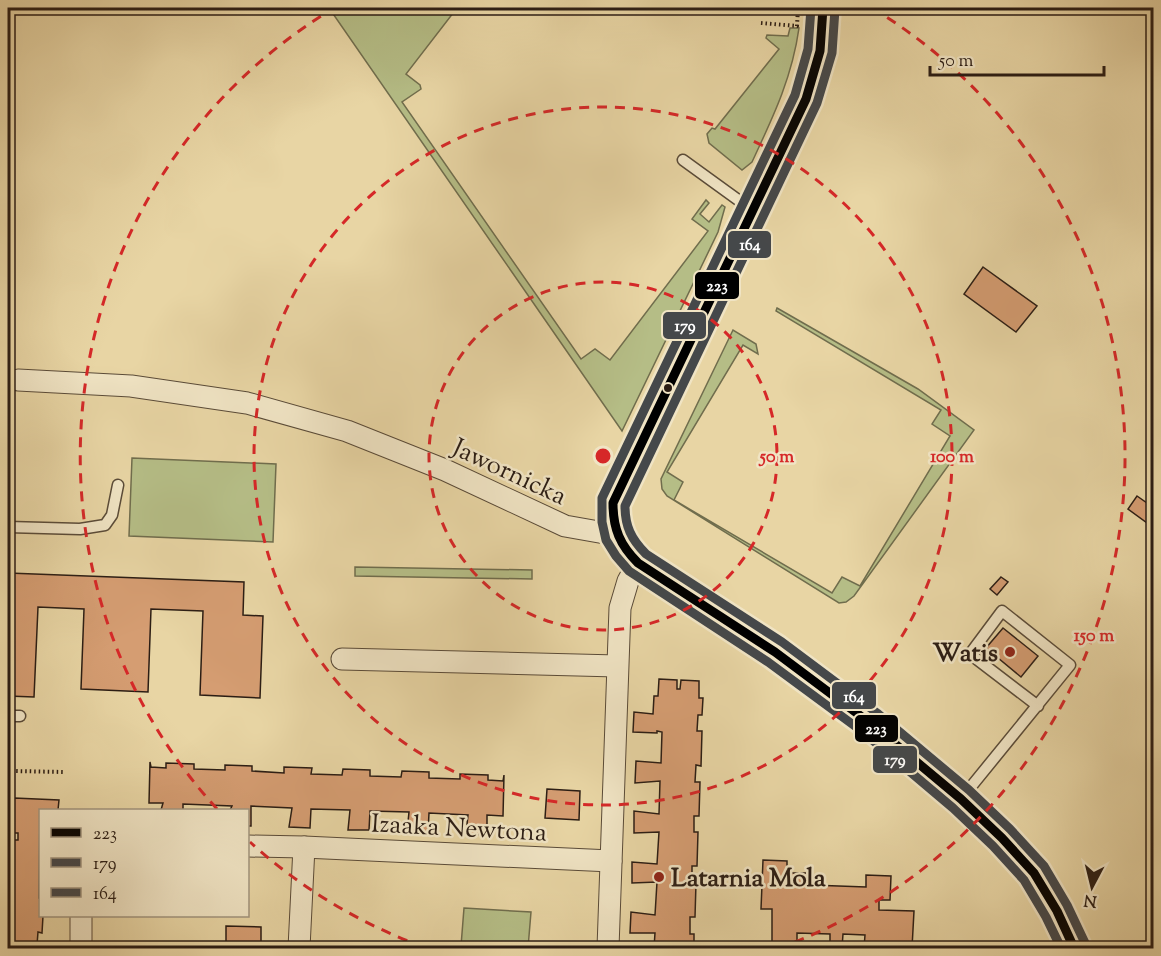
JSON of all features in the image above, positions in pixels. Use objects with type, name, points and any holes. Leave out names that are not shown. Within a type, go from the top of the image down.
[{"type":"street","points":[[823,8],[820,51],[806,99],[613,502],[612,520],[616,536],[625,550],[638,563],[776,652],[870,723],[961,800],[1002,838],[1034,873],[1057,911],[1074,948]]},
{"type":"street","name":"Jawornicka","points":[[18,380],[130,386],[247,403],[358,435],[445,470],[565,526],[616,536]]},
{"type":"street","points":[[608,948],[620,608],[628,581],[638,563]]},
{"type":"street","points":[[342,659],[617,666]]},
{"type":"street","name":"Izaaka Newtona","points":[[249,846],[611,861]]},
{"type":"street","points":[[298,948],[304,847]]},
{"type":"street","points":[[81,917],[81,948]]},
{"type":"lane","points":[[683,160],[752,210]]},
{"type":"lane","points":[[8,527],[80,529],[105,525],[112,514],[118,485]]},
{"type":"lane","points":[[961,800],[1038,706],[1070,665],[1002,611],[970,654],[1038,706]]},
{"type":"lane","points":[[8,716],[20,716]]},
{"type":"path","points":[[490,12],[494,8]]},
{"type":"path","points":[[761,23],[797,26],[798,8]]},
{"type":"path","points":[[8,780],[13,771],[63,772]]},
{"type":"green space","points":[[329,8],[438,8],[445,13],[449,8],[457,8],[406,74],[420,85],[421,89],[402,102],[581,359],[595,349],[610,360],[708,231],[692,219],[706,200],[709,203],[700,214],[709,222],[722,205],[725,207],[718,232],[622,431]]},
{"type":"green space","points":[[790,28],[799,28],[787,81],[752,162],[742,170],[709,143],[707,134],[712,128],[715,129],[779,49],[766,38],[767,35],[788,36]]},
{"type":"green space","points":[[777,308],[918,389],[974,430],[854,596],[846,602],[839,603],[667,496],[662,489],[661,479],[733,330],[756,344],[758,354],[743,345],[667,472],[683,482],[674,500],[832,593],[842,577],[860,586],[950,436],[932,424],[941,410],[776,311]]},
{"type":"green space","points":[[132,458],[276,464],[273,542],[129,536]]},
{"type":"green space","points":[[355,567],[532,570],[532,579],[355,576]]},
{"type":"green space","points":[[464,908],[531,912],[528,948],[461,946]]},
{"type":"building","points":[[983,267],[1037,306],[1016,332],[964,294]]},
{"type":"building","points":[[1137,496],[1154,508],[1154,528],[1128,509]]},
{"type":"building","points":[[8,573],[244,582],[243,615],[263,616],[260,698],[200,695],[203,611],[151,609],[148,692],[81,689],[84,609],[38,607],[34,697],[8,696]]},
{"type":"building","points":[[1001,577],[1008,582],[997,595],[990,589]]},
{"type":"building","points":[[1003,628],[1038,656],[1021,677],[986,648]]},
{"type":"building","points":[[659,679],[677,680],[677,689],[680,689],[681,680],[699,681],[699,698],[703,698],[702,715],[698,715],[697,731],[702,731],[701,766],[696,765],[695,782],[700,782],[699,816],[694,816],[694,832],[698,832],[697,866],[692,866],[692,883],[696,883],[695,917],[690,917],[690,934],[694,934],[694,948],[654,948],[655,933],[630,933],[631,912],[655,915],[657,882],[632,883],[632,862],[657,864],[659,832],[634,833],[634,811],[659,814],[660,781],[635,783],[636,761],[661,763],[662,732],[633,732],[634,712],[653,714],[654,696],[658,696]]},
{"type":"building","points":[[150,762],[151,767],[166,768],[166,763],[194,764],[194,769],[225,770],[225,765],[252,766],[252,771],[284,773],[284,767],[312,768],[311,774],[342,775],[343,769],[370,770],[370,776],[401,777],[402,771],[429,772],[429,778],[460,779],[460,774],[488,775],[488,780],[503,781],[504,775],[503,816],[487,815],[487,835],[466,834],[468,815],[429,813],[428,833],[407,832],[409,812],[370,811],[369,830],[348,830],[350,810],[311,809],[310,828],[289,827],[292,808],[251,806],[251,826],[249,826],[249,809],[183,804],[183,809],[161,809],[163,803],[149,803]]},
{"type":"building","points":[[547,789],[580,791],[579,820],[545,818]]},
{"type":"building","points":[[14,798],[59,800],[58,809],[39,809],[39,917],[43,917],[42,933],[38,932],[37,945],[50,945],[50,948],[8,948],[8,840],[18,840],[18,833],[12,833]]},
{"type":"building","points":[[763,860],[787,861],[787,873],[811,873],[811,885],[866,887],[866,875],[891,876],[890,900],[879,900],[879,910],[914,911],[912,948],[864,948],[865,935],[843,934],[842,948],[830,948],[830,934],[797,933],[797,945],[772,944],[772,909],[761,909]]},
{"type":"building","points":[[226,926],[261,927],[261,943],[271,945],[271,948],[226,948]]},
{"type":"transit line","name":"179","points":[[811,8],[808,49],[795,95],[602,498],[602,522],[606,540],[629,571],[768,662],[863,732],[953,808],[1024,880],[1061,948]]},
{"type":"transit line","name":"223","points":[[823,8],[820,51],[806,99],[613,503],[616,529],[626,550],[638,563],[775,652],[870,723],[961,799],[1034,873],[1057,911],[1074,948]]},
{"type":"transit line","name":"164","points":[[835,9],[832,53],[817,103],[625,506],[626,520],[636,543],[646,554],[782,642],[877,713],[969,790],[1044,866],[1067,905],[1085,943]]},
{"type":"place","name":"Watis","points":[[1010,652]]},
{"type":"place","name":"Latarnia Mola","points":[[659,877]]}]
